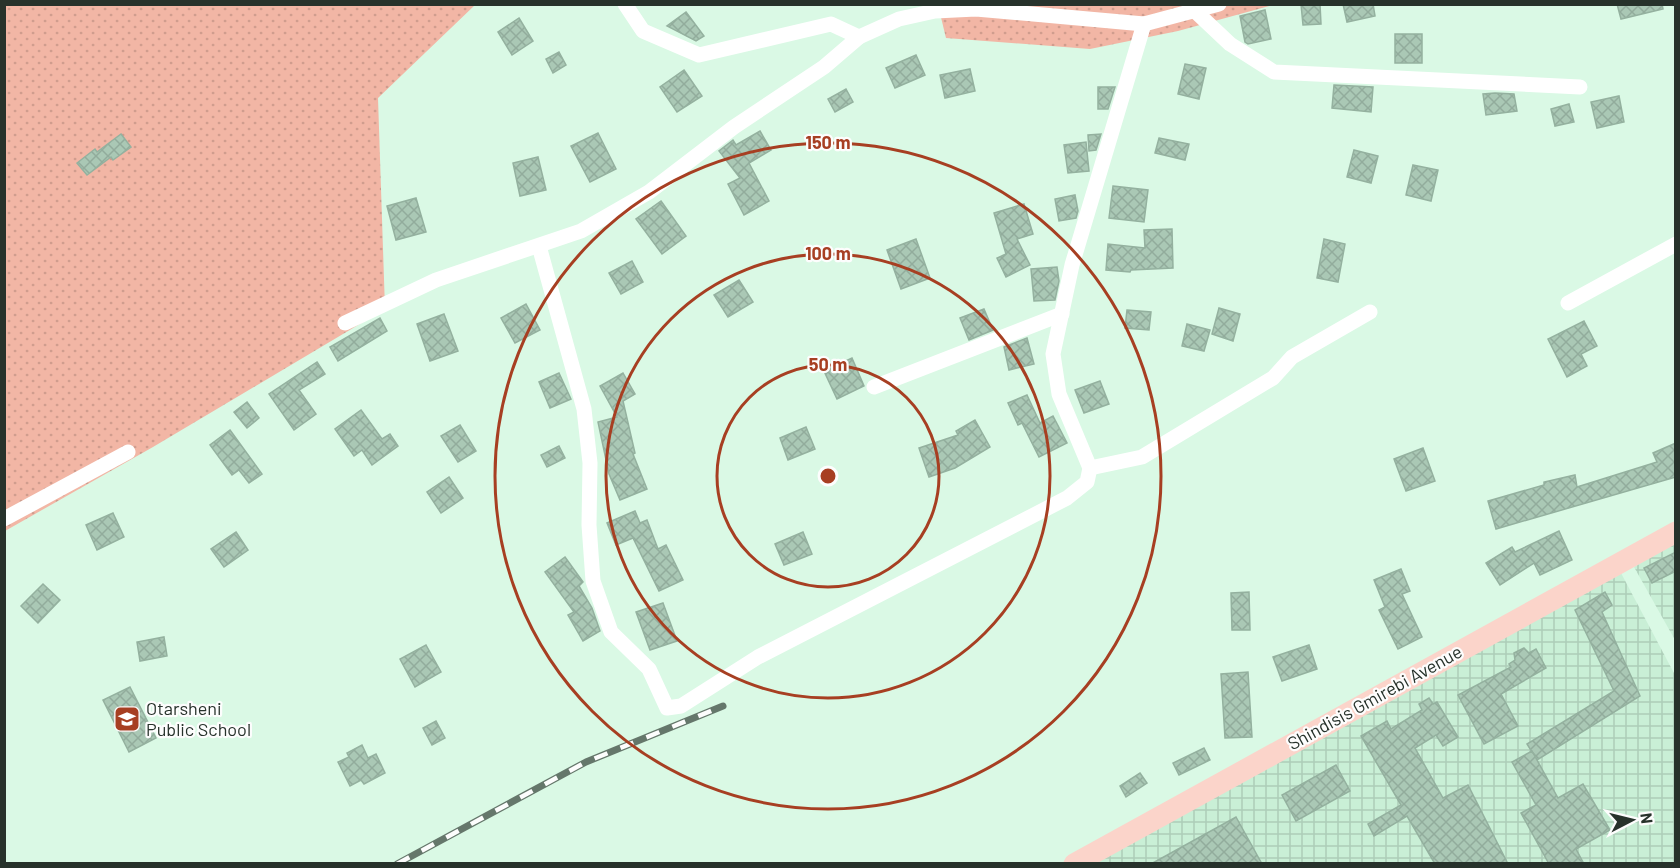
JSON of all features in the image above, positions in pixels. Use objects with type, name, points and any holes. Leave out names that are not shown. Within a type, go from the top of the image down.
[{"type":"main road","name":"Shindisis Gmirebi Avenue","points":[[1074,864],[1676,532]]},
{"type":"street","points":[[625,4],[643,31],[699,56],[831,24],[859,37]]},
{"type":"street","points":[[345,323],[436,280],[581,231],[649,192],[734,127],[824,67],[859,37],[899,19],[935,11],[976,9],[1144,24],[1219,4]]},
{"type":"street","points":[[1195,11],[1230,44],[1274,72],[1580,87]]},
{"type":"street","points":[[539,246],[584,409],[590,463],[589,525],[593,581],[611,632],[649,669],[667,708],[681,706],[758,657],[1067,498],[1087,482],[1090,468],[1059,394],[1053,354],[1072,265],[1144,24]]},
{"type":"street","points":[[1568,303],[1676,244]]},
{"type":"street","points":[[1090,468],[1142,457],[1273,378],[1292,357],[1370,312]]},
{"type":"street","points":[[874,387],[1062,314]]},
{"type":"street","points":[[4,519],[128,452]]},
{"type":"shaded area","points":[[5,5],[475,5],[378,98],[385,309],[153,447],[5,531]]},
{"type":"shaded area","points":[[938,5],[1273,5],[1178,31],[1090,49],[946,38]]},
{"type":"shaded area","points":[[1675,543],[1675,640],[1634,567]]},
{"type":"shaded area","points":[[1621,573],[1675,675],[1675,863],[1093,864]]},
{"type":"building","points":[[1301,4],[1320,4],[1321,24],[1303,25]]},
{"type":"building","points":[[1343,4],[1373,4],[1375,16],[1347,22]]},
{"type":"building","points":[[1617,4],[1662,4],[1663,9],[1621,19]]},
{"type":"building","points":[[1265,10],[1271,39],[1248,44],[1245,42],[1240,16]]},
{"type":"building","points":[[686,12],[704,36],[696,41],[667,26]]},
{"type":"building","points":[[519,18],[533,41],[512,55],[498,32]]},
{"type":"building","points":[[1395,34],[1422,34],[1422,63],[1395,63]]},
{"type":"building","points":[[559,52],[566,65],[553,73],[546,59]]},
{"type":"building","points":[[916,55],[925,75],[895,88],[886,68]]},
{"type":"building","points":[[1185,64],[1206,68],[1199,99],[1178,94]]},
{"type":"building","points":[[970,69],[975,91],[945,98],[940,75]]},
{"type":"building","points":[[684,70],[702,96],[677,112],[660,87]]},
{"type":"building","points":[[1334,85],[1373,87],[1371,112],[1332,108]]},
{"type":"building","points":[[1098,87],[1115,87],[1108,109],[1098,109]]},
{"type":"building","points":[[846,89],[853,102],[835,112],[828,99]]},
{"type":"building","points":[[1483,94],[1514,94],[1517,111],[1486,115]]},
{"type":"building","points":[[1619,96],[1624,122],[1597,128],[1591,102]]},
{"type":"building","points":[[1569,104],[1574,122],[1555,126],[1551,109]]},
{"type":"building","points":[[760,131],[771,150],[749,163],[769,201],[744,215],[728,184],[740,178],[719,151],[733,140],[736,145]]},
{"type":"building","points":[[598,133],[616,169],[590,182],[571,146]]},
{"type":"building","points":[[121,134],[131,147],[113,160],[111,157],[87,175],[77,163],[95,149],[97,152]]},
{"type":"building","points":[[1101,134],[1096,150],[1089,151],[1088,135]]},
{"type":"building","points":[[1159,138],[1189,144],[1185,160],[1155,153]]},
{"type":"building","points":[[1086,142],[1089,171],[1068,173],[1064,145]]},
{"type":"building","points":[[1354,150],[1378,156],[1371,183],[1347,177]]},
{"type":"building","points":[[538,157],[546,190],[520,196],[513,163]]},
{"type":"building","points":[[1413,165],[1438,170],[1431,201],[1406,195]]},
{"type":"building","points":[[1113,186],[1148,190],[1144,222],[1109,218]]},
{"type":"building","points":[[1075,195],[1078,211],[1076,218],[1059,221],[1055,199]]},
{"type":"building","points":[[416,198],[426,232],[396,240],[387,206]]},
{"type":"building","points":[[661,201],[686,236],[662,254],[636,219]]},
{"type":"building","points":[[1024,204],[1033,234],[1017,239],[1030,265],[1006,277],[997,258],[1006,254],[994,213]]},
{"type":"building","points":[[1172,229],[1173,268],[1131,270],[1130,272],[1106,270],[1108,244],[1145,248],[1144,230]]},
{"type":"building","points":[[916,239],[930,278],[901,289],[887,250]]},
{"type":"building","points":[[1324,239],[1345,244],[1338,282],[1317,278]]},
{"type":"building","points":[[632,261],[643,282],[621,294],[609,273]]},
{"type":"building","points":[[1057,267],[1059,281],[1055,300],[1034,301],[1031,269]]},
{"type":"building","points":[[739,280],[753,302],[728,317],[714,295]]},
{"type":"building","points":[[526,304],[540,330],[515,343],[501,318]]},
{"type":"building","points":[[1219,308],[1240,314],[1233,341],[1212,334]]},
{"type":"building","points":[[984,309],[993,330],[969,340],[960,318]]},
{"type":"building","points":[[1127,310],[1151,312],[1149,330],[1125,328]]},
{"type":"building","points":[[444,314],[458,351],[430,361],[417,324]]},
{"type":"building","points":[[380,318],[387,331],[338,361],[330,347]]},
{"type":"building","points":[[1584,321],[1597,346],[1581,354],[1587,366],[1567,377],[1548,339]]},
{"type":"building","points":[[1187,324],[1210,330],[1204,351],[1182,346]]},
{"type":"building","points":[[1027,338],[1034,364],[1009,370],[1004,347]]},
{"type":"building","points":[[852,358],[864,386],[837,399],[824,371]]},
{"type":"building","points":[[317,362],[325,374],[299,390],[316,414],[294,430],[269,394]]},
{"type":"building","points":[[559,373],[571,399],[550,408],[539,382]]},
{"type":"building","points":[[623,373],[635,394],[623,401],[635,453],[633,454],[647,489],[620,500],[609,474],[598,422],[617,417],[600,386]]},
{"type":"building","points":[[1100,381],[1109,404],[1084,413],[1075,390]]},
{"type":"building","points":[[1027,395],[1040,423],[1053,416],[1067,443],[1039,457],[1022,423],[1018,425],[1008,403]]},
{"type":"building","points":[[247,402],[259,418],[247,428],[234,412]]},
{"type":"building","points":[[361,410],[382,439],[390,434],[398,446],[372,465],[362,450],[354,456],[335,429]]},
{"type":"building","points":[[975,420],[990,447],[955,468],[929,477],[919,448],[958,435],[956,431]]},
{"type":"building","points":[[460,425],[476,451],[458,462],[441,436]]},
{"type":"building","points":[[806,427],[815,449],[788,460],[780,438]]},
{"type":"building","points":[[230,430],[262,474],[249,483],[239,470],[232,475],[210,445]]},
{"type":"building","points":[[1676,443],[1676,477],[1496,529],[1488,501],[1544,485],[1544,482],[1575,475],[1577,487],[1657,462],[1653,453]]},
{"type":"building","points":[[559,446],[565,458],[547,467],[541,455]]},
{"type":"building","points":[[1423,448],[1435,481],[1406,491],[1394,459]]},
{"type":"building","points":[[449,477],[463,498],[441,513],[427,492]]},
{"type":"building","points":[[635,511],[640,523],[647,520],[658,549],[666,545],[683,580],[659,591],[633,538],[616,545],[607,523]]},
{"type":"building","points":[[113,513],[124,537],[97,550],[86,525]]},
{"type":"building","points":[[1559,531],[1572,560],[1540,575],[1534,563],[1500,585],[1486,563],[1512,547],[1515,552]]},
{"type":"building","points":[[236,532],[248,550],[224,567],[211,549]]},
{"type":"building","points":[[803,532],[812,554],[784,565],[775,544]]},
{"type":"building","points":[[1676,552],[1676,571],[1652,583],[1644,568]]},
{"type":"building","points":[[565,557],[583,582],[579,586],[592,608],[600,631],[583,641],[568,615],[574,612],[545,572]]},
{"type":"building","points":[[1401,569],[1410,591],[1402,594],[1422,637],[1398,649],[1379,610],[1385,607],[1374,580]]},
{"type":"building","points":[[43,584],[60,600],[38,623],[21,606]]},
{"type":"building","points":[[1249,592],[1250,630],[1232,630],[1231,593]]},
{"type":"building","points":[[1605,592],[1612,605],[1602,612],[1640,696],[1537,760],[1527,744],[1614,691],[1575,610]]},
{"type":"building","points":[[663,603],[677,641],[650,650],[636,612]]},
{"type":"building","points":[[164,637],[167,656],[140,661],[137,642]]},
{"type":"building","points":[[426,645],[441,672],[415,687],[400,659]]},
{"type":"building","points":[[1309,645],[1317,669],[1282,681],[1273,657]]},
{"type":"building","points":[[1524,648],[1529,653],[1536,649],[1546,668],[1501,694],[1518,726],[1484,744],[1458,695],[1511,667],[1509,664],[1515,660],[1514,653]]},
{"type":"building","points":[[1248,672],[1252,737],[1225,738],[1221,674]]},
{"type":"building","points":[[130,687],[156,738],[129,752],[103,700]]},
{"type":"building","points":[[1429,698],[1433,704],[1437,702],[1458,737],[1443,746],[1436,735],[1415,748],[1443,798],[1468,785],[1508,864],[1435,864],[1407,816],[1374,836],[1368,824],[1401,805],[1361,736],[1387,721],[1391,729],[1422,710],[1419,704]]},
{"type":"building","points":[[436,721],[445,738],[432,745],[423,728]]},
{"type":"building","points":[[362,745],[368,758],[376,754],[385,773],[364,784],[361,780],[350,786],[338,762],[349,757],[347,753]]},
{"type":"building","points":[[1204,748],[1210,760],[1179,775],[1173,763]]},
{"type":"building","points":[[1532,751],[1558,798],[1583,784],[1610,830],[1576,849],[1584,864],[1549,864],[1521,813],[1536,805],[1512,762]]},
{"type":"building","points":[[1336,765],[1350,791],[1296,821],[1282,795]]},
{"type":"building","points":[[1140,773],[1147,783],[1126,797],[1120,786]]},
{"type":"building","points":[[1236,817],[1262,864],[1151,864]]},
{"type":"railway","points":[[397,864],[586,762],[723,706]]},
{"type":"place","name":"Otarsheni Public School","points":[[127,719]]}]
